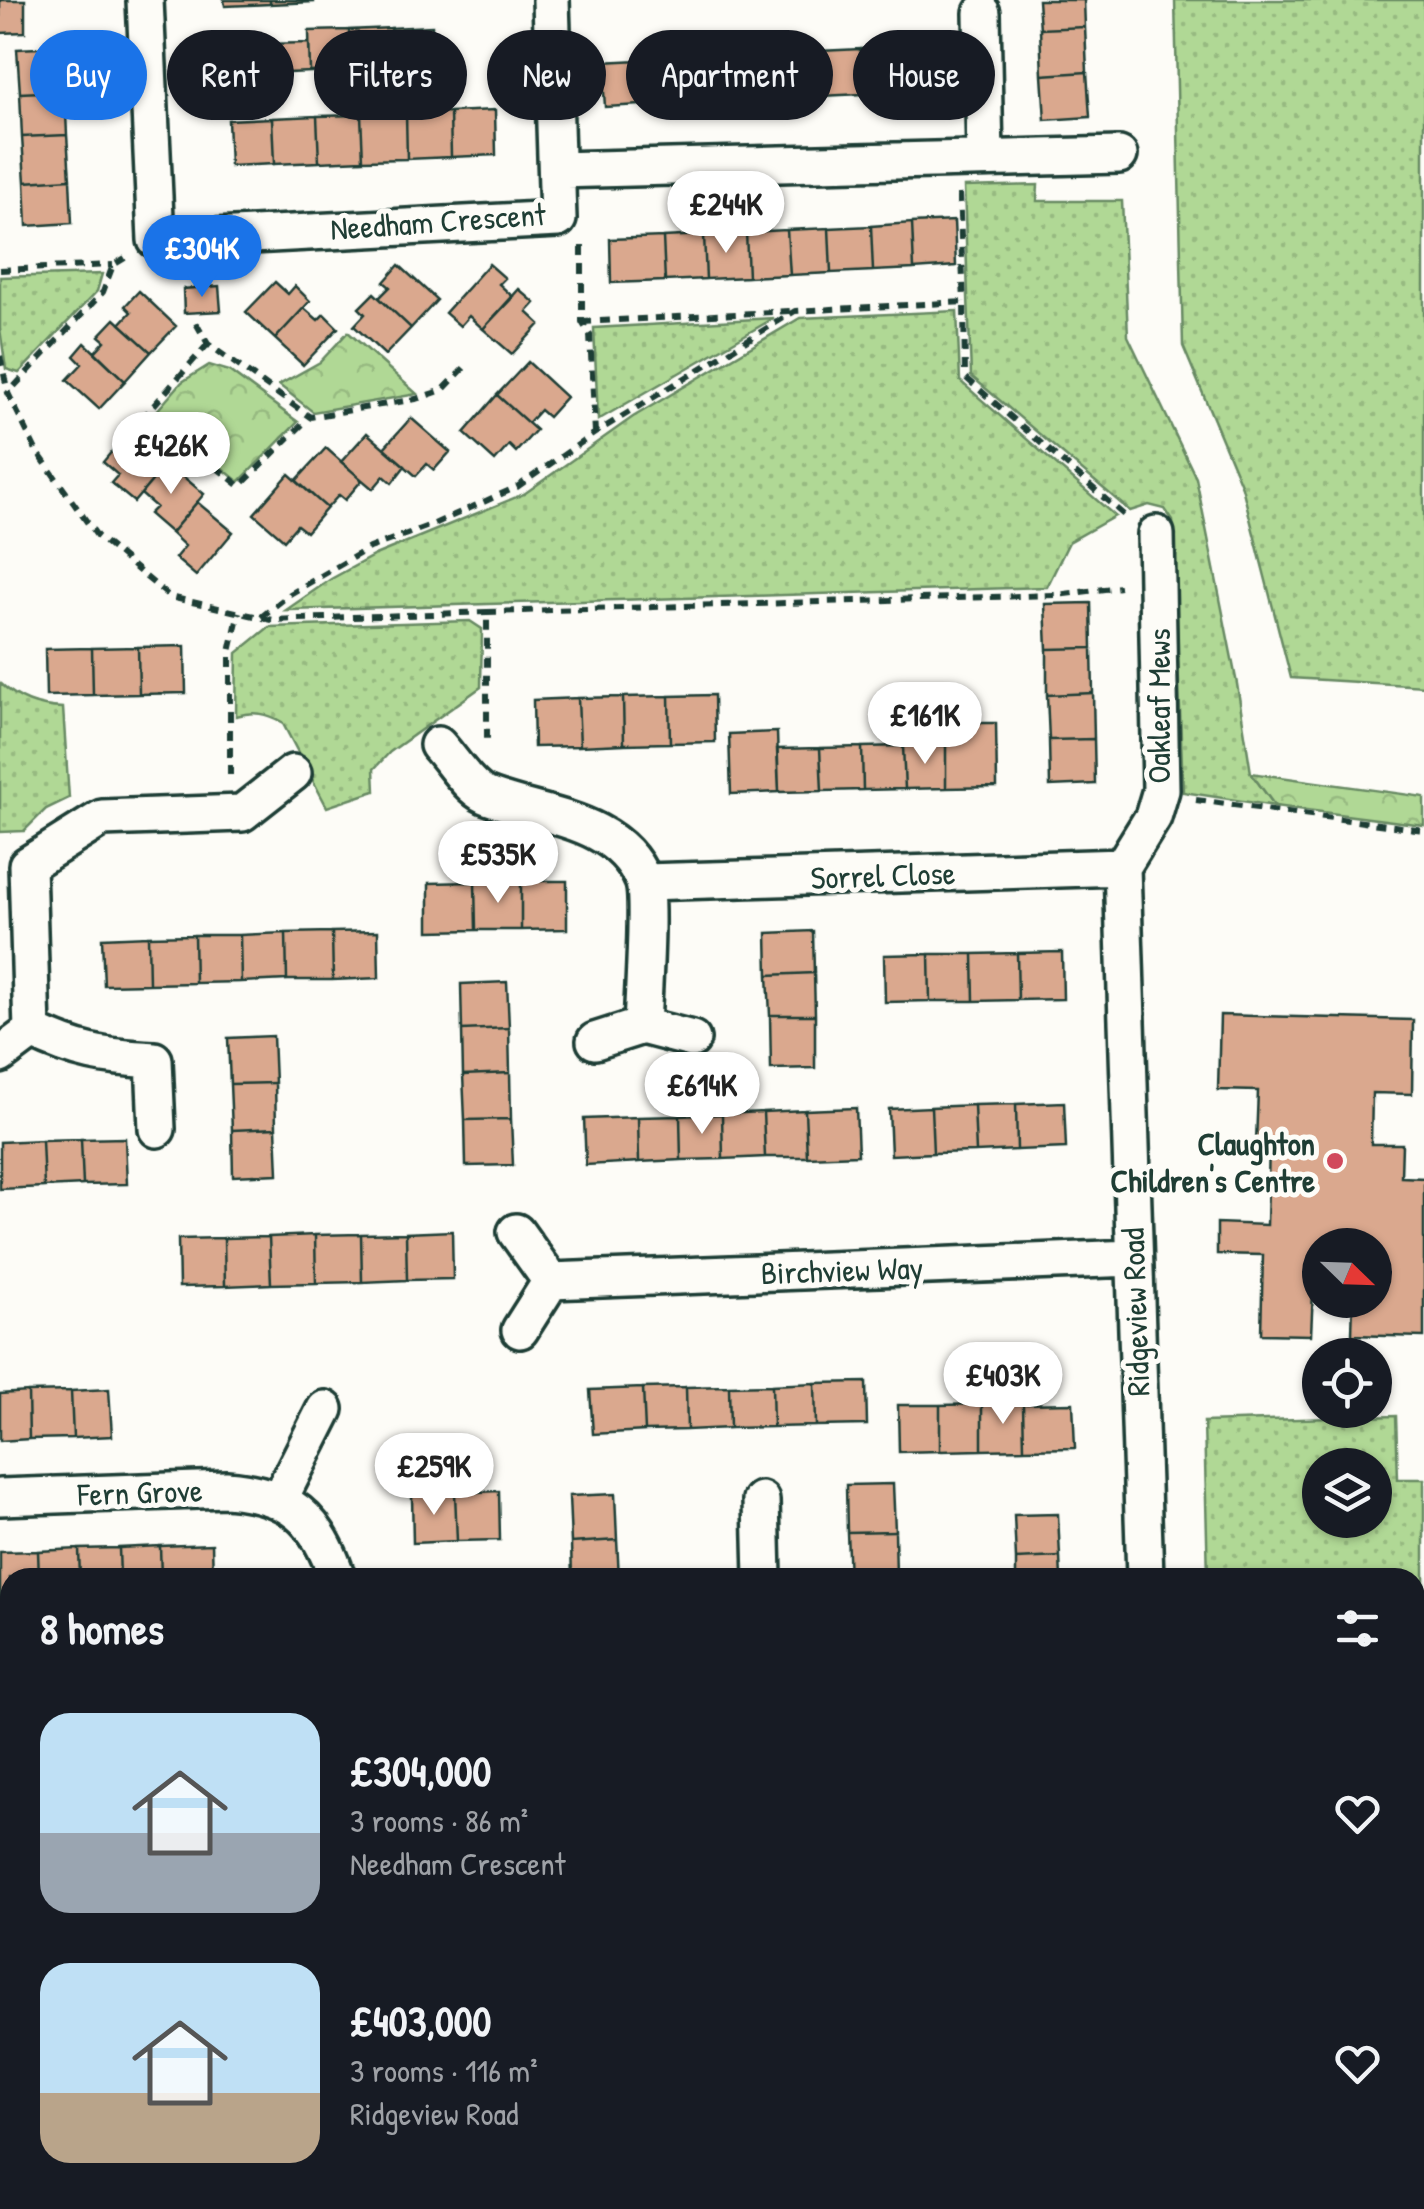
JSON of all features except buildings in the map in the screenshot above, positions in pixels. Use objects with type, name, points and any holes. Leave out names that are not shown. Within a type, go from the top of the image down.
[{"type":"street","points":[[145,0],[156,240]]},
{"type":"street","points":[[551,0],[569,170],[1119,155]]},
{"type":"street","points":[[971,159],[982,13]]},
{"type":"street","name":"Needham Crescent","points":[[156,240],[558,219],[569,170]]},
{"type":"street","name":"Oakleaf Mews","points":[[1122,867],[1154,817],[1160,795],[1156,534]]},
{"type":"street","points":[[438,744],[481,794],[564,817],[611,839],[630,859],[645,882],[642,1026]]},
{"type":"street","points":[[32,1030],[14,865],[102,818],[242,813],[292,774]]},
{"type":"street","name":"Sorrel Close","points":[[645,882],[1122,867]]},
{"type":"street","name":"Ridgeview Road","points":[[1122,867],[1145,1568]]},
{"type":"street","points":[[596,1041],[642,1026],[692,1039]]},
{"type":"street","points":[[0,1055],[32,1030]]},
{"type":"street","points":[[32,1030],[71,1050],[154,1060],[157,1129]]},
{"type":"street","points":[[516,1232],[551,1281],[520,1330]]},
{"type":"street","name":"Birchview Way","points":[[551,1281],[1133,1258]]},
{"type":"street","points":[[279,1500],[325,1409]]},
{"type":"street","name":"Fern Grove","points":[[0,1497],[226,1489],[257,1492],[279,1500],[311,1522],[328,1548],[335,1568]]},
{"type":"street","points":[[761,1500],[763,1568]]},
{"type":"path","points":[[971,159],[964,302],[965,377],[1123,516],[1156,534]]},
{"type":"path","points":[[569,170],[582,322],[590,335],[595,433]]},
{"type":"path","points":[[0,270],[113,265],[156,240]]},
{"type":"path","points":[[8,392],[103,292],[113,265]]},
{"type":"path","points":[[582,322],[964,302]]},
{"type":"path","points":[[261,617],[290,594],[369,548],[518,487],[595,433],[795,311]]},
{"type":"path","points":[[196,324],[208,344],[310,417]]},
{"type":"path","points":[[208,344],[147,413],[240,486],[310,417],[416,399],[444,390],[464,368]]},
{"type":"path","points":[[0,356],[8,392],[36,450],[98,536],[170,597],[272,620],[1056,595],[1156,582]]},
{"type":"path","points":[[230,814],[230,652],[238,612]]},
{"type":"path","points":[[481,794],[487,758],[487,612]]},
{"type":"path","points":[[1160,795],[1424,830]]},
{"type":"green space","points":[[1175,0],[1424,0],[1424,686],[1291,678],[1242,487],[1183,346]]},
{"type":"green space","points":[[1038,185],[1037,201],[1122,201],[1128,336],[1196,478],[1251,773],[1275,806],[1183,792],[1173,521],[1165,509],[1149,505],[1130,511],[971,376],[964,187]]},
{"type":"green space","points":[[102,274],[97,291],[19,373],[6,369],[0,329],[0,277]]},
{"type":"green space","points":[[957,311],[960,381],[1115,516],[1069,542],[1047,587],[286,610],[375,555],[524,494],[633,417],[800,318]]},
{"type":"green space","points":[[774,318],[598,420],[594,328]]},
{"type":"green space","points":[[348,332],[417,394],[313,412],[279,385],[320,362]]},
{"type":"green space","points":[[209,365],[229,371],[298,422],[239,482],[155,413],[182,382]]},
{"type":"green space","points":[[470,621],[482,629],[481,687],[390,752],[374,769],[375,791],[327,807],[282,722],[260,714],[236,716],[237,653],[269,627]]},
{"type":"green space","points":[[0,683],[29,702],[63,708],[69,798],[46,809],[24,831],[0,832]]},
{"type":"green space","points":[[1251,773],[1424,797],[1424,825],[1275,806]]},
{"type":"green space","points":[[1392,1416],[1396,1416],[1398,1479],[1424,1479],[1424,1568],[1208,1568],[1204,1422],[1302,1419],[1302,1428],[1392,1428]]},
{"type":"place","name":"Claughton Children's Centre","points":[[1335,1161]]}]
